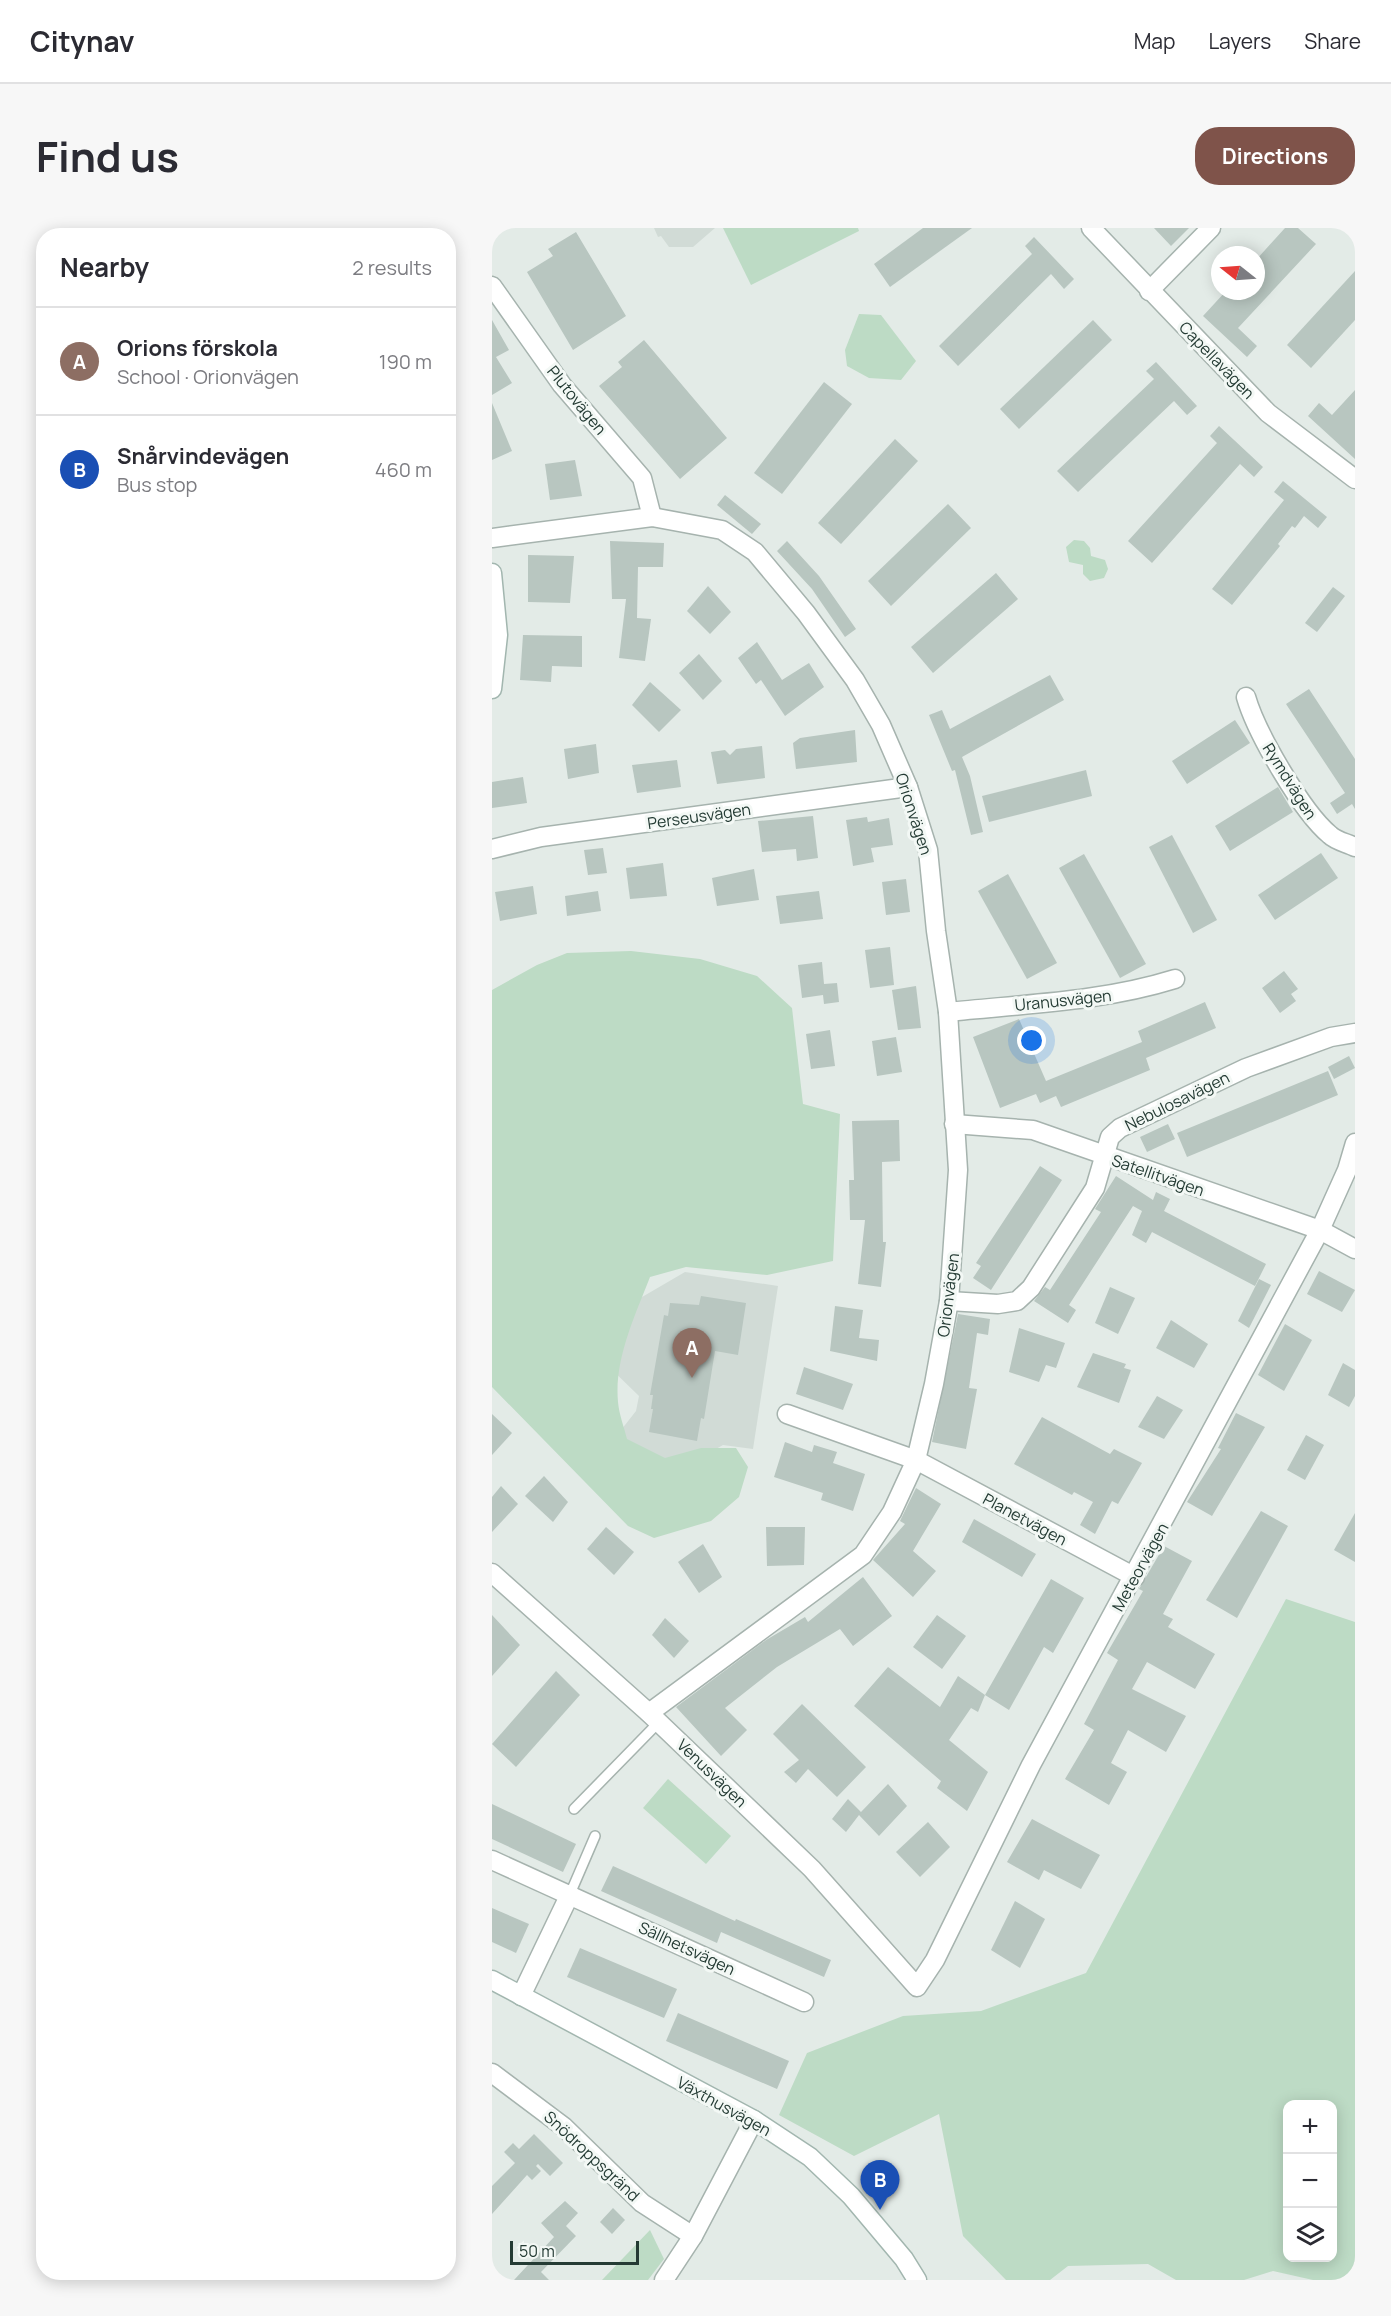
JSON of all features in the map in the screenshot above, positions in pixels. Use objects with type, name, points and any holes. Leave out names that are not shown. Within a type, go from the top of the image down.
[{"type":"street","name":"Capellavägen","points":[[1091,228],[1268,413],[1355,479]]},
{"type":"street","points":[[1149,291],[1211,228]]},
{"type":"street","name":"Plutovägen","points":[[492,286],[562,385],[642,478],[652,517]]},
{"type":"street","name":"Orionvägen","points":[[492,538],[652,517],[722,530],[755,552],[806,613],[855,680],[881,725],[908,787],[928,850],[936,931],[948,1012],[958,1170],[949,1301],[934,1384],[916,1460],[892,1512],[863,1555],[654,1717]]},
{"type":"street","points":[[492,573],[498,635],[492,689]]},
{"type":"street","name":"Rymdvägen","points":[[1245,697],[1253,722],[1314,820],[1332,837],[1355,847]]},
{"type":"street","name":"Perseusvägen","points":[[492,849],[541,837],[908,787]]},
{"type":"street","name":"Uranusvägen","points":[[948,1012],[1100,998],[1138,991],[1175,979]]},
{"type":"street","name":"Nebulosavägen","points":[[949,1301],[998,1304],[1017,1301],[1031,1288],[1095,1188],[1110,1137],[1120,1128],[1143,1115],[1246,1068],[1331,1036],[1355,1033]]},
{"type":"street","name":"Satellitvägen","points":[[954,1124],[1033,1130],[1320,1230],[1355,1249]]},
{"type":"street","name":"Meteorvägen","points":[[917,1988],[935,1960],[1031,1766],[1135,1577],[1320,1230],[1347,1170],[1355,1143]]},
{"type":"street","points":[[787,1414],[916,1460]]},
{"type":"street","name":"Planetvägen","points":[[916,1460],[1135,1577]]},
{"type":"street","name":"Venusvägen","points":[[492,1573],[654,1717],[812,1869],[917,1988]]},
{"type":"street","name":"Sällhetsvägen","points":[[492,1860],[804,2002]]},
{"type":"street","points":[[521,1996],[570,1894]]},
{"type":"street","name":"Växthusvägen","points":[[492,1980],[754,2120],[810,2157],[851,2196],[904,2259],[917,2280]]},
{"type":"street","name":"Snödroppsgränd","points":[[492,2073],[564,2127],[642,2203],[693,2236]]},
{"type":"street","points":[[664,2280],[693,2236],[754,2120]]},
{"type":"lane","points":[[574,1809],[654,1717]]},
{"type":"lane","points":[[570,1894],[595,1836]]},
{"type":"shaded area","points":[[654,228],[715,228],[693,247],[669,247],[661,236],[658,237]]},
{"type":"shaded area","points":[[685,1272],[778,1286],[753,1449],[723,1445],[647,1488],[603,1453],[636,1411],[639,1396],[603,1361],[594,1325]]},
{"type":"green space","points":[[723,228],[858,228],[859,231],[751,285]]},
{"type":"green space","points":[[859,314],[881,315],[916,361],[901,380],[869,378],[847,366],[845,350]]},
{"type":"green space","points":[[1074,540],[1084,541],[1090,548],[1091,556],[1105,560],[1108,569],[1104,578],[1090,581],[1083,574],[1083,565],[1069,562],[1066,547]]},
{"type":"green space","points":[[631,951],[700,959],[757,976],[792,1008],[803,1104],[840,1114],[833,1261],[767,1275],[686,1267],[650,1277],[632,1322],[619,1370],[618,1402],[627,1439],[665,1458],[701,1448],[736,1448],[748,1467],[739,1497],[711,1521],[654,1538],[628,1526],[492,1387],[492,990],[537,965],[567,953]]},
{"type":"green space","points":[[1286,1599],[1355,1622],[1355,2280],[1313,2280],[1273,2271],[1244,2280],[1176,2280],[1148,2264],[1068,2266],[1050,2280],[1006,2280],[963,2236],[939,2114],[854,2156],[779,2115],[807,2053],[903,2016],[981,2011],[1086,1973]]},
{"type":"green space","points":[[668,1779],[731,1836],[706,1864],[643,1808]]},
{"type":"green space","points":[[650,2230],[664,2259],[648,2280],[602,2280]]},
{"type":"building","points":[[923,228],[972,228],[890,287],[874,264]]},
{"type":"building","points":[[1154,228],[1189,228],[1171,246]]},
{"type":"building","points":[[1285,228],[1298,228],[1316,244],[1265,299],[1265,250]]},
{"type":"building","points":[[576,232],[626,316],[573,350],[527,272],[553,256],[548,249]]},
{"type":"building","points":[[1034,237],[1074,279],[1064,289],[1051,274],[958,366],[939,346],[1032,254],[1025,246]]},
{"type":"building","points":[[1355,271],[1355,320],[1311,368],[1287,345]]},
{"type":"building","points":[[1218,300],[1264,300],[1238,328],[1257,346],[1247,357],[1203,316]]},
{"type":"building","points":[[492,320],[509,350],[496,357],[512,383],[492,395]]},
{"type":"building","points":[[1093,320],[1112,340],[1019,429],[1000,409]]},
{"type":"building","points":[[644,340],[727,438],[680,479],[599,386],[622,367],[618,362]]},
{"type":"building","points":[[1156,362],[1197,406],[1187,415],[1174,401],[1078,492],[1057,471],[1154,379],[1146,371]]},
{"type":"building","points":[[824,382],[852,404],[782,494],[754,473]]},
{"type":"building","points":[[1355,390],[1355,459],[1308,416],[1319,403],[1332,415]]},
{"type":"building","points":[[492,403],[512,451],[492,460]]},
{"type":"building","points":[[1219,426],[1263,467],[1254,477],[1240,464],[1152,563],[1128,541],[1217,443],[1210,436]]},
{"type":"building","points":[[895,439],[918,461],[841,544],[818,523]]},
{"type":"building","points":[[575,460],[582,496],[550,500],[545,464]]},
{"type":"building","points":[[1283,481],[1327,517],[1318,528],[1304,516],[1295,528],[1292,526],[1278,544],[1280,546],[1232,605],[1212,589],[1284,500],[1274,492]]},
{"type":"building","points":[[725,495],[761,524],[752,534],[717,505]]},
{"type":"building","points":[[948,504],[971,528],[891,606],[868,581]]},
{"type":"building","points":[[610,541],[664,543],[663,567],[638,567],[637,618],[651,619],[645,661],[619,658],[626,599],[612,599]]},
{"type":"building","points":[[787,541],[819,576],[856,629],[845,637],[812,589],[777,551]]},
{"type":"building","points":[[528,555],[574,556],[570,603],[528,602]]},
{"type":"building","points":[[996,573],[1018,599],[933,673],[911,647]]},
{"type":"building","points":[[708,586],[731,612],[710,634],[687,611]]},
{"type":"building","points":[[1333,587],[1345,596],[1317,632],[1305,623]]},
{"type":"building","points":[[523,635],[582,636],[582,667],[552,666],[551,682],[520,680]]},
{"type":"building","points":[[757,642],[782,680],[809,663],[824,687],[785,716],[761,680],[756,684],[738,658]]},
{"type":"building","points":[[699,654],[722,681],[703,700],[679,673]]},
{"type":"building","points":[[1050,675],[1064,700],[962,757],[970,776],[983,832],[971,835],[955,770],[952,771],[929,715],[942,710],[950,729]]},
{"type":"building","points":[[650,682],[681,710],[659,732],[632,705]]},
{"type":"building","points":[[1309,689],[1355,759],[1355,809],[1352,804],[1337,814],[1330,803],[1345,793],[1286,704]]},
{"type":"building","points":[[1235,720],[1250,743],[1187,784],[1172,761]]},
{"type":"building","points":[[855,730],[857,762],[796,769],[793,743],[800,738]]},
{"type":"building","points":[[596,744],[599,773],[568,779],[564,749]]},
{"type":"building","points":[[762,746],[765,778],[717,784],[711,752],[725,750],[730,755],[736,749]]},
{"type":"building","points":[[677,760],[681,787],[637,793],[632,765]]},
{"type":"building","points":[[1086,770],[1092,796],[989,822],[982,796]]},
{"type":"building","points":[[523,777],[527,803],[492,808],[492,782]]},
{"type":"building","points":[[1278,787],[1293,812],[1230,851],[1215,826]]},
{"type":"building","points":[[813,816],[818,858],[797,861],[796,849],[762,852],[758,821]]},
{"type":"building","points":[[867,817],[868,822],[889,818],[893,845],[871,848],[874,862],[853,866],[846,820]]},
{"type":"building","points":[[1172,835],[1217,920],[1193,933],[1149,847]]},
{"type":"building","points":[[603,848],[607,873],[588,875],[584,850]]},
{"type":"building","points":[[1321,853],[1338,878],[1275,920],[1258,895]]},
{"type":"building","points":[[1084,854],[1146,964],[1120,978],[1059,868]]},
{"type":"building","points":[[663,863],[667,896],[630,899],[626,868]]},
{"type":"building","points":[[754,869],[759,900],[717,906],[712,878]]},
{"type":"building","points":[[1008,874],[1057,963],[1027,979],[978,891]]},
{"type":"building","points":[[906,879],[910,912],[886,915],[882,882]]},
{"type":"building","points":[[533,886],[537,914],[500,921],[495,892]]},
{"type":"building","points":[[598,891],[601,911],[567,916],[565,896]]},
{"type":"building","points":[[819,891],[823,919],[780,924],[776,896]]},
{"type":"building","points":[[890,947],[894,985],[870,988],[865,950]]},
{"type":"building","points":[[822,962],[824,984],[837,983],[839,1002],[824,1004],[823,995],[802,998],[798,965]]},
{"type":"building","points":[[1284,971],[1298,989],[1291,994],[1296,1001],[1280,1013],[1262,988]]},
{"type":"building","points":[[916,986],[921,1028],[898,1030],[892,990]]},
{"type":"building","points":[[1205,1002],[1216,1028],[1146,1058],[1150,1070],[1061,1107],[1056,1096],[1040,1103],[1036,1094],[1000,1108],[973,1037],[1019,1019],[1046,1081],[1142,1042],[1138,1031]]},
{"type":"building","points":[[830,1030],[835,1066],[811,1069],[806,1034]]},
{"type":"building","points":[[896,1037],[902,1072],[877,1076],[872,1041]]},
{"type":"building","points":[[1349,1056],[1355,1068],[1334,1079],[1328,1067]]},
{"type":"building","points":[[1328,1071],[1338,1095],[1187,1157],[1177,1133]]},
{"type":"building","points":[[899,1120],[900,1161],[882,1162],[883,1242],[886,1242],[881,1287],[858,1284],[865,1220],[850,1220],[849,1180],[854,1180],[852,1121]]},
{"type":"building","points":[[1168,1124],[1175,1139],[1147,1152],[1140,1137]]},
{"type":"building","points":[[1040,1166],[1062,1180],[991,1290],[973,1278],[981,1266],[976,1263]]},
{"type":"building","points":[[1116,1176],[1153,1200],[1156,1192],[1170,1199],[1164,1211],[1266,1264],[1255,1286],[1152,1232],[1146,1243],[1132,1235],[1142,1211],[1133,1206],[1069,1305],[1076,1310],[1068,1323],[1034,1301],[1045,1287],[1050,1290],[1101,1212],[1095,1209]]},
{"type":"building","points":[[1319,1271],[1355,1290],[1342,1312],[1307,1294]]},
{"type":"building","points":[[1259,1279],[1271,1285],[1249,1328],[1238,1321]]},
{"type":"building","points":[[1110,1287],[1135,1298],[1118,1334],[1095,1323]]},
{"type":"building","points":[[701,1296],[746,1303],[738,1355],[715,1351],[704,1419],[701,1418],[697,1441],[649,1432],[653,1409],[651,1409],[653,1395],[650,1395],[664,1315],[668,1316],[670,1303],[699,1305]]},
{"type":"building","points":[[835,1306],[863,1310],[859,1338],[879,1340],[877,1361],[830,1351]]},
{"type":"building","points":[[958,1314],[990,1319],[988,1335],[977,1333],[969,1388],[977,1389],[966,1449],[932,1442]]},
{"type":"building","points":[[1171,1320],[1208,1344],[1194,1368],[1156,1348]]},
{"type":"building","points":[[1285,1324],[1312,1340],[1284,1391],[1258,1375]]},
{"type":"building","points":[[1019,1328],[1065,1343],[1056,1368],[1046,1365],[1039,1382],[1009,1372]]},
{"type":"building","points":[[1093,1353],[1126,1364],[1124,1368],[1131,1370],[1119,1403],[1077,1387]]},
{"type":"building","points":[[1343,1363],[1355,1370],[1355,1396],[1349,1407],[1328,1395]]},
{"type":"building","points":[[804,1367],[853,1384],[843,1410],[796,1394]]},
{"type":"building","points":[[1157,1396],[1183,1410],[1164,1439],[1138,1427]]},
{"type":"building","points":[[1236,1413],[1265,1427],[1212,1516],[1187,1502],[1221,1449],[1218,1448]]},
{"type":"building","points":[[492,1414],[512,1433],[492,1455]]},
{"type":"building","points":[[1042,1417],[1110,1454],[1114,1449],[1142,1463],[1118,1504],[1112,1501],[1095,1534],[1080,1525],[1093,1502],[1074,1492],[1072,1495],[1014,1464]]},
{"type":"building","points":[[1306,1435],[1324,1445],[1305,1480],[1287,1470]]},
{"type":"building","points":[[785,1442],[812,1452],[814,1445],[837,1452],[833,1463],[865,1474],[853,1511],[821,1500],[823,1493],[774,1477]]},
{"type":"building","points":[[544,1476],[568,1502],[553,1522],[525,1496]]},
{"type":"building","points":[[501,1486],[518,1504],[492,1532],[492,1497]]},
{"type":"building","points":[[916,1488],[941,1504],[913,1551],[936,1571],[913,1597],[873,1560],[905,1524],[900,1521]]},
{"type":"building","points":[[1261,1511],[1288,1526],[1237,1618],[1206,1600]]},
{"type":"building","points":[[1355,1513],[1355,1562],[1334,1550]]},
{"type":"building","points":[[974,1519],[1036,1554],[1022,1577],[962,1542]]},
{"type":"building","points":[[606,1527],[634,1552],[614,1575],[587,1549]]},
{"type":"building","points":[[766,1527],[805,1527],[804,1565],[767,1566]]},
{"type":"building","points":[[703,1544],[722,1577],[699,1593],[678,1562]]},
{"type":"building","points":[[1164,1546],[1192,1561],[1163,1614],[1173,1619],[1168,1627],[1215,1654],[1195,1689],[1147,1662],[1132,1689],[1186,1716],[1166,1752],[1128,1730],[1111,1763],[1127,1772],[1109,1805],[1065,1779],[1094,1730],[1084,1724],[1118,1660],[1107,1653],[1143,1591],[1139,1589]]},
{"type":"building","points":[[863,1577],[892,1616],[853,1646],[840,1629],[777,1667],[725,1708],[747,1730],[721,1756],[676,1707],[766,1640],[805,1617],[808,1622]]},
{"type":"building","points":[[1051,1579],[1084,1598],[1053,1653],[1044,1647],[1009,1710],[985,1695]]},
{"type":"building","points":[[492,1615],[520,1645],[492,1676]]},
{"type":"building","points":[[937,1615],[966,1636],[942,1669],[913,1647]]},
{"type":"building","points":[[665,1618],[689,1641],[674,1658],[652,1635]]},
{"type":"building","points":[[888,1667],[940,1707],[958,1676],[985,1695],[978,1712],[971,1708],[949,1740],[988,1772],[967,1811],[937,1788],[941,1781],[854,1706]]},
{"type":"building","points":[[556,1671],[580,1695],[516,1767],[492,1744]]},
{"type":"building","points":[[802,1704],[866,1767],[837,1797],[808,1769],[796,1783],[784,1772],[799,1760],[773,1734]]},
{"type":"building","points":[[888,1784],[907,1806],[879,1836],[859,1815],[846,1832],[832,1819],[848,1799],[861,1812]]},
{"type":"building","points":[[492,1804],[576,1844],[563,1872],[492,1839]]},
{"type":"building","points":[[1032,1819],[1100,1855],[1081,1889],[1044,1870],[1039,1880],[1007,1862]]},
{"type":"building","points":[[928,1822],[950,1847],[920,1877],[896,1852]]},
{"type":"building","points":[[613,1866],[735,1921],[736,1919],[831,1960],[824,1977],[721,1932],[717,1943],[601,1891]]},
{"type":"building","points":[[1015,1901],[1045,1919],[1020,1968],[991,1950]]},
{"type":"building","points":[[492,1908],[529,1924],[516,1953],[492,1942]]},
{"type":"building","points":[[580,1948],[677,1989],[664,2018],[567,1977]]},
{"type":"building","points":[[678,2013],[789,2061],[777,2089],[666,2041]]},
{"type":"building","points":[[534,2134],[563,2163],[550,2176],[538,2164],[536,2166],[541,2171],[532,2180],[527,2175],[492,2214],[492,2186],[515,2163],[504,2152],[513,2143],[519,2149]]},
{"type":"building","points":[[565,2201],[578,2213],[566,2226],[576,2236],[541,2272],[549,2280],[514,2280],[554,2237],[541,2223]]},
{"type":"building","points":[[613,2208],[625,2220],[612,2234],[600,2222]]},
{"type":"place","name":"Orions förskola","points":[[692,1378]]},
{"type":"place","name":"Snårvindevägen","points":[[880,2210]]}]
